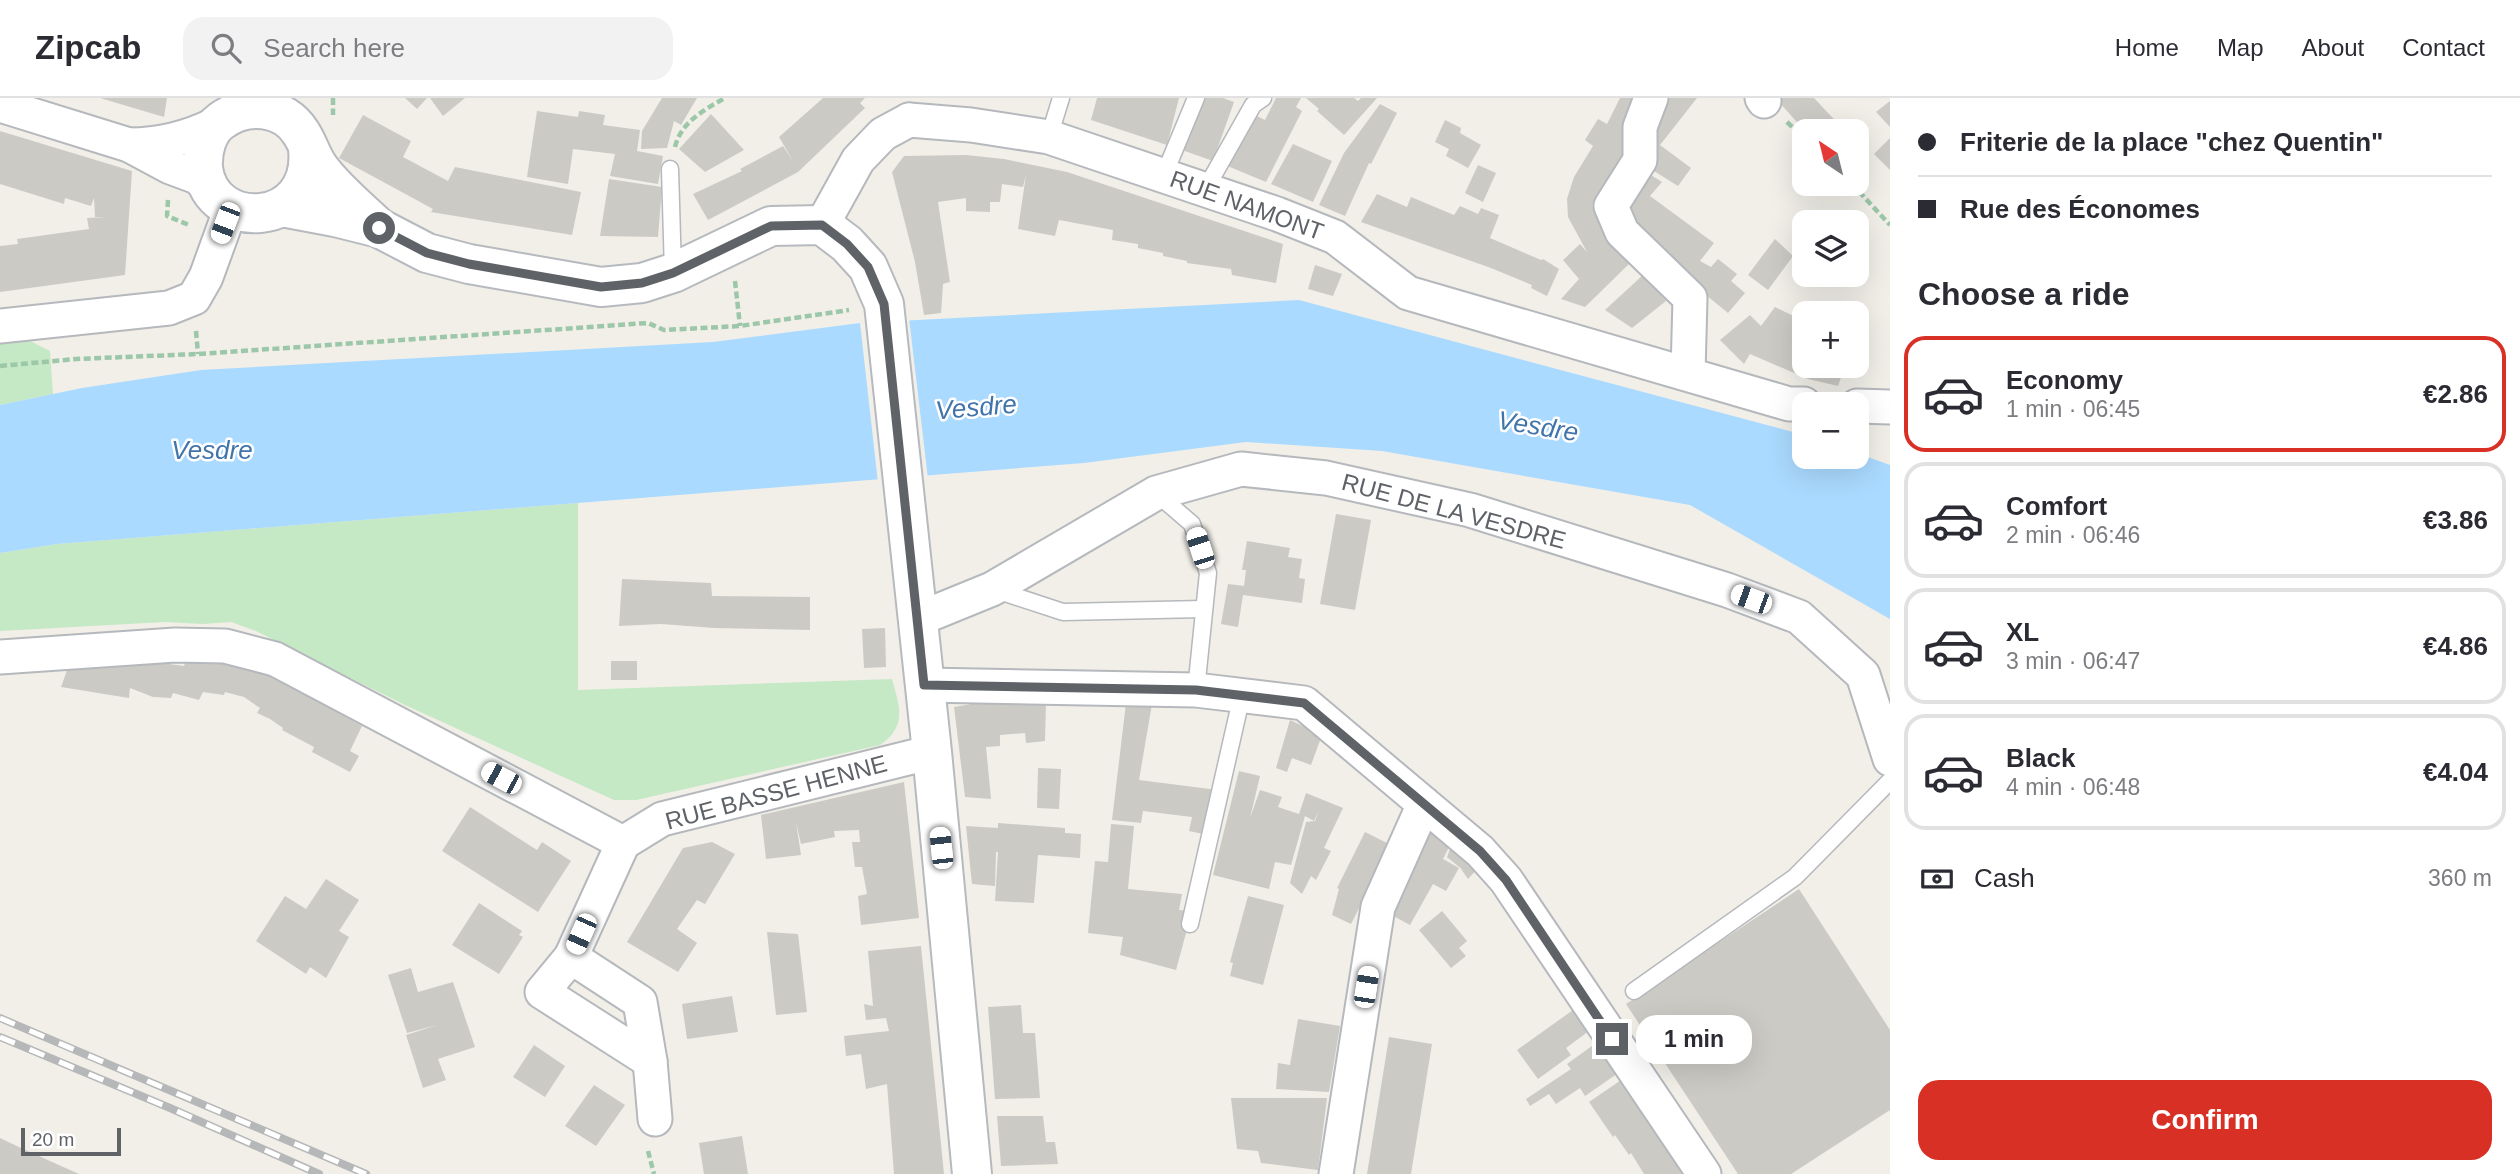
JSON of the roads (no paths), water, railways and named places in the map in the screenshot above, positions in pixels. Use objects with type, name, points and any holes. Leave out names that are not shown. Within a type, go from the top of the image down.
[{"type":"main road","points":[[304,127],[309,164],[306,180],[297,195],[282,207],[266,213],[248,214],[220,198],[204,172],[203,156],[207,141],[238,111],[260,108],[276,111],[304,127],[319,169],[379,228]]},
{"type":"main road","points":[[282,207],[335,216],[379,228],[427,253],[469,264],[601,287],[642,283],[673,273],[771,226],[822,225],[847,244],[868,267],[884,312],[932,752],[972,1174]]},
{"type":"street","points":[[1651,98],[1640,127],[1640,160],[1611,206],[1622,232],[1690,298],[1688,373]]},
{"type":"street","points":[[0,105],[130,145],[170,167],[197,177],[220,198],[206,277],[194,298],[169,308],[0,326]]},
{"type":"street","name":"RUE NAMONT","points":[[900,109],[971,125],[1049,137],[1164,175],[1335,237],[1408,293],[1792,404]]},
{"type":"street","points":[[822,225],[858,160],[883,134],[900,109]]},
{"type":"street","points":[[130,145],[173,141],[238,111]]},
{"type":"street","points":[[1869,406],[1890,407]]},
{"type":"street","name":"RUE DE LA VESDRE","points":[[916,620],[992,589],[1156,493],[1241,469],[1326,478],[1470,510],[1727,590],[1799,617],[1863,675],[1890,759]]},
{"type":"street","points":[[0,657],[175,645],[225,646],[275,659],[623,843],[571,957],[542,992],[650,1061]]},
{"type":"street","points":[[924,685],[1196,690],[1304,703],[1480,851],[1506,880],[1704,1174]]},
{"type":"street","name":"RUE BASSE HENNE","points":[[623,843],[662,819],[932,752]]},
{"type":"street","points":[[1336,1174],[1378,907],[1424,804]]},
{"type":"street","points":[[571,957],[640,1002],[650,1061],[655,1119]]},
{"type":"lane","points":[[1049,137],[1061,98]]},
{"type":"lane","points":[[1164,175],[1196,98]]},
{"type":"lane","points":[[1205,190],[1253,105],[1262,98]]},
{"type":"lane","points":[[670,169],[673,273]]},
{"type":"lane","points":[[1156,493],[1192,524],[1208,573],[1196,690]]},
{"type":"lane","points":[[992,589],[1063,612],[1203,609]]},
{"type":"lane","points":[[1190,924],[1242,695]]},
{"type":"lane","points":[[1634,991],[1795,877],[1890,781]]},
{"type":"water","name":"Vesdre","points":[[1299,300],[1792,432],[1792,469],[1869,469],[1869,457],[1890,465],[1890,619],[1690,505],[1382,451],[1246,442],[1084,463],[57,544],[0,553],[0,405],[82,388],[201,370],[713,342],[860,323]]},
{"type":"railway","points":[[0,1018],[366,1174]]},
{"type":"railway","points":[[0,1037],[319,1174]]}]
